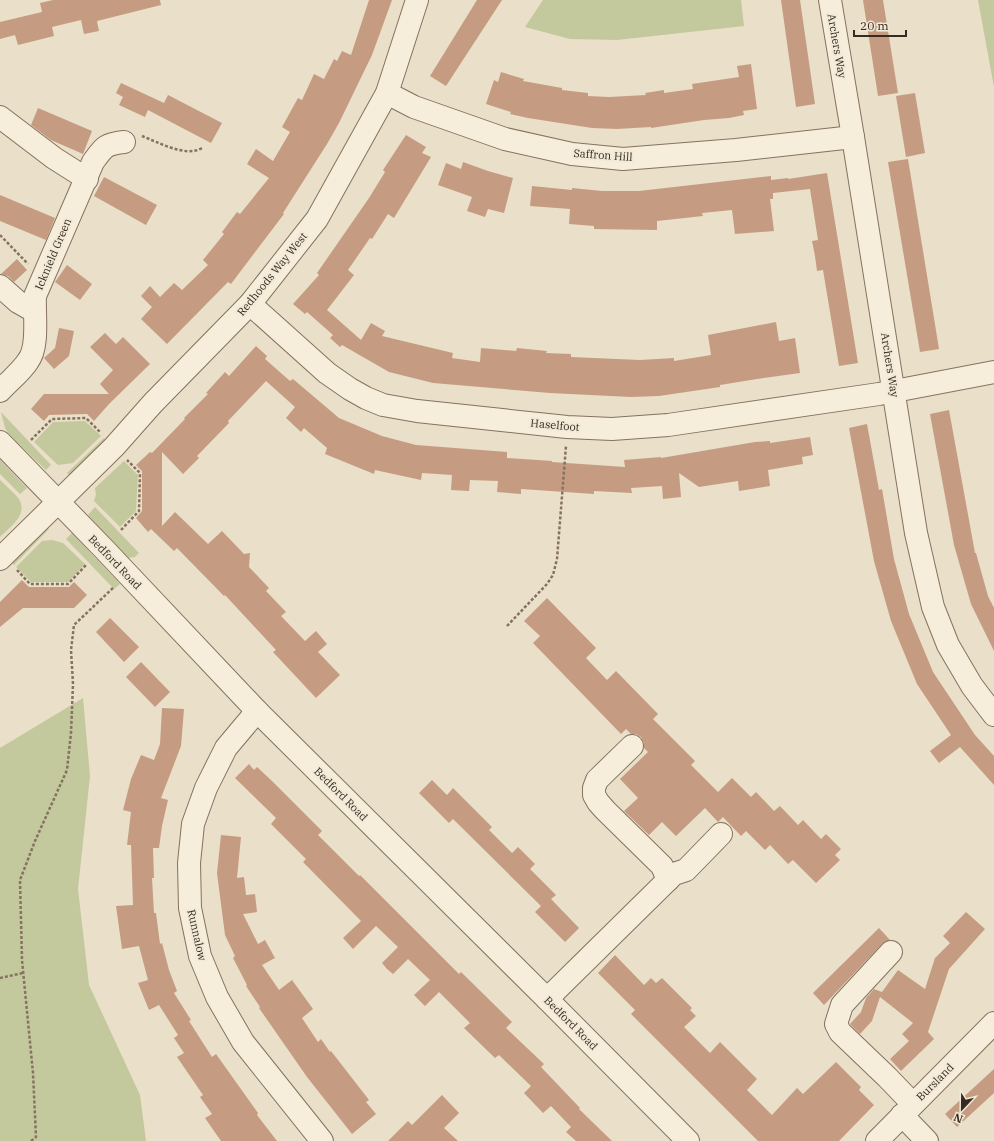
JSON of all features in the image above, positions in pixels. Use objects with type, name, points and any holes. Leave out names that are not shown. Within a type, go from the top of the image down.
[{"type":"street","name":"Redhoods Way West","points":[[7,563],[58,501],[114,447],[153,403],[250,304],[317,218],[387,94],[417,0]]},
{"type":"street","name":"Archers Way","points":[[830,0],[916,532],[933,607],[948,645],[972,686],[994,715]]},
{"type":"street","name":"Saffron Hill","points":[[387,94],[414,107],[505,139],[572,154],[623,159],[736,150],[853,137]]},
{"type":"street","points":[[0,116],[54,158],[87,179]]},
{"type":"street","name":"Icknield Green","points":[[0,391],[28,361],[32,353],[35,333],[35,296],[87,179],[93,162],[102,150],[111,143],[124,142]]},
{"type":"street","points":[[0,286],[13,298],[34,311]]},
{"type":"street","name":"Haselfoot","points":[[250,304],[327,373],[350,389],[383,405],[417,412],[567,427],[612,429],[668,425],[894,392],[994,372]]},
{"type":"street","name":"Bedford Road","points":[[0,442],[257,711],[688,1141]]},
{"type":"street","name":"Runnalow","points":[[257,711],[226,748],[206,788],[193,824],[189,863],[190,908],[200,956],[217,997],[243,1042],[322,1141]]},
{"type":"street","points":[[632,746],[597,780],[594,788],[594,795],[604,810],[662,866],[668,880]]},
{"type":"street","points":[[547,999],[674,874],[686,870],[721,834]]},
{"type":"street","points":[[891,952],[842,1005],[836,1024],[840,1032],[887,1077],[927,1141]]},
{"type":"street","name":"Bursland","points":[[876,1141],[994,1023]]},
{"type":"path","points":[[124,142],[138,134],[184,151],[198,151],[202,148]]},
{"type":"path","points":[[0,236],[42,279]]},
{"type":"path","points":[[31,440],[52,419],[86,418],[104,436]]},
{"type":"path","points":[[507,626],[547,584],[553,575],[557,559],[567,427]]},
{"type":"path","points":[[121,530],[139,511],[140,473],[124,457]]},
{"type":"path","points":[[7,563],[30,584],[68,584],[87,564]]},
{"type":"path","points":[[31,1141],[36,1137],[34,1082],[23,973],[20,880],[35,841],[67,770],[73,691],[71,650],[74,625],[127,574]]},
{"type":"path","points":[[0,978],[23,973]]},
{"type":"green space","points":[[543,0],[741,0],[744,26],[617,40],[570,39],[525,27]]},
{"type":"green space","points":[[978,0],[994,0],[994,87]]},
{"type":"green space","points":[[1,412],[51,465],[46,470],[11,437],[5,428]]},
{"type":"green space","points":[[85,421],[101,436],[73,463],[58,465],[34,442],[53,422]]},
{"type":"green space","points":[[104,438],[107,442],[71,477],[67,473]]},
{"type":"green space","points":[[0,460],[27,488],[20,494],[0,474]]},
{"type":"green space","points":[[124,461],[138,475],[136,511],[120,527],[94,501],[96,495],[95,488]]},
{"type":"green space","points":[[0,480],[16,496],[22,506],[19,517],[0,537]]},
{"type":"green space","points":[[95,507],[139,553],[135,557],[128,558],[88,515]]},
{"type":"green space","points":[[45,525],[49,529],[14,565],[10,561]]},
{"type":"green space","points":[[72,533],[120,584],[114,589],[66,539]]},
{"type":"green space","points":[[52,540],[63,543],[85,564],[68,582],[31,582],[16,567],[42,541]]},
{"type":"green space","points":[[83,698],[90,776],[78,889],[89,985],[140,1095],[146,1141],[0,1141],[0,748]]},
{"type":"building","points":[[53,0],[160,0],[161,5],[97,21],[99,31],[84,34],[81,20],[52,27],[54,36],[18,45],[15,35],[0,39],[0,22],[42,12],[40,3]]},
{"type":"building","points":[[369,0],[392,0],[372,55],[339,123],[327,144],[283,213],[284,214],[231,284],[228,282],[167,344],[141,319],[152,307],[141,296],[150,286],[160,297],[174,283],[182,290],[208,265],[203,260],[224,234],[222,232],[237,212],[240,214],[269,178],[247,164],[256,149],[273,161],[290,132],[282,127],[298,98],[302,100],[314,74],[324,79],[334,59],[337,61],[342,51],[351,55]]},
{"type":"building","points":[[477,0],[502,0],[446,86],[430,76]]},
{"type":"building","points":[[781,0],[800,0],[815,104],[796,107]]},
{"type":"building","points":[[863,0],[883,0],[898,93],[878,96]]},
{"type":"building","points":[[751,64],[757,109],[743,111],[744,115],[729,118],[651,128],[592,128],[510,114],[511,112],[486,104],[494,80],[498,82],[501,72],[524,79],[523,81],[562,88],[562,90],[588,93],[588,96],[609,97],[646,95],[645,93],[664,90],[664,93],[693,89],[692,84],[739,77],[737,66]]},
{"type":"building","points":[[121,83],[164,103],[168,95],[222,123],[211,143],[148,110],[145,117],[119,105],[123,97],[116,93]]},
{"type":"building","points":[[915,93],[925,153],[906,157],[896,96]]},
{"type":"building","points":[[38,108],[92,131],[83,154],[51,140],[31,125]]},
{"type":"building","points":[[406,135],[426,147],[422,153],[431,157],[394,218],[388,214],[372,239],[370,238],[348,270],[354,275],[327,310],[361,340],[371,323],[385,331],[382,336],[453,353],[452,358],[480,362],[481,348],[516,351],[517,348],[547,351],[546,353],[571,354],[571,357],[640,360],[674,358],[674,361],[711,355],[708,335],[776,322],[779,341],[795,338],[800,373],[659,396],[631,397],[550,393],[433,383],[389,372],[342,345],[340,347],[330,338],[333,335],[307,312],[305,314],[293,304],[319,275],[317,273],[369,198],[385,172],[383,170]]},
{"type":"building","points":[[908,159],[939,349],[920,352],[888,162]]},
{"type":"building","points":[[463,162],[513,178],[504,213],[488,209],[485,217],[467,211],[472,197],[438,185],[446,163],[461,169]]},
{"type":"building","points":[[827,173],[858,363],[839,366],[823,270],[817,271],[812,241],[818,240],[810,189],[773,193],[773,199],[770,199],[774,231],[735,234],[732,210],[702,213],[703,216],[657,221],[657,230],[594,229],[594,226],[569,224],[570,209],[530,206],[532,186],[572,190],[572,188],[602,191],[639,191],[771,176],[771,180]]},
{"type":"building","points":[[104,177],[157,205],[146,225],[94,196]]},
{"type":"building","points":[[0,195],[55,218],[46,240],[0,221]]},
{"type":"building","points":[[17,259],[27,270],[14,282],[8,276],[1,274]]},
{"type":"building","points":[[67,265],[92,284],[80,300],[55,282]]},
{"type":"building","points":[[59,328],[74,331],[69,356],[54,369],[44,358],[55,348]]},
{"type":"building","points":[[105,333],[116,344],[123,337],[150,364],[109,404],[94,421],[87,414],[49,415],[44,421],[31,409],[44,394],[109,394],[100,384],[113,370],[90,347]]},
{"type":"building","points":[[256,346],[267,356],[265,359],[290,381],[293,379],[339,418],[382,436],[416,445],[507,452],[507,458],[625,467],[624,460],[661,458],[755,442],[770,441],[770,443],[810,437],[813,455],[802,457],[803,464],[768,470],[770,486],[739,491],[738,481],[699,487],[679,473],[681,497],[663,499],[662,486],[631,488],[632,493],[594,491],[594,494],[521,489],[521,494],[497,492],[498,481],[470,480],[469,491],[451,490],[452,475],[422,473],[421,480],[375,470],[374,474],[325,454],[327,448],[304,428],[301,432],[286,418],[295,407],[266,381],[228,421],[229,423],[197,456],[199,458],[183,474],[162,452],[162,526],[175,512],[208,544],[222,531],[244,554],[250,553],[249,567],[269,588],[266,591],[286,612],[281,616],[305,641],[316,631],[327,644],[318,652],[340,675],[316,698],[273,652],[276,650],[225,595],[224,596],[177,548],[174,551],[151,529],[148,532],[136,518],[142,511],[142,471],[136,465],[150,452],[152,453],[185,419],[184,418],[208,394],[206,393],[225,372],[229,376]]},
{"type":"building","points":[[949,410],[975,553],[988,596],[994,608],[994,651],[971,604],[954,545],[930,414]]},
{"type":"building","points":[[867,424],[879,490],[882,489],[894,559],[909,614],[933,672],[975,735],[994,756],[994,785],[960,747],[939,763],[930,751],[951,735],[917,684],[891,621],[874,561],[849,428]]},
{"type":"building","points":[[22,580],[29,587],[69,587],[74,582],[87,595],[74,608],[23,608],[0,627],[0,602]]},
{"type":"building","points":[[547,598],[596,648],[586,658],[607,680],[616,671],[658,714],[653,719],[695,761],[691,765],[718,792],[732,778],[751,797],[756,792],[774,811],[780,806],[798,825],[803,820],[821,839],[826,834],[841,849],[835,855],[840,860],[816,883],[793,860],[788,864],[770,845],[765,850],[746,831],[741,836],[723,817],[718,822],[705,808],[676,836],[662,822],[649,835],[624,811],[638,798],[620,779],[648,752],[644,748],[644,743],[641,737],[636,734],[631,734],[626,729],[621,734],[533,643],[540,636],[524,621]]},
{"type":"building","points":[[110,618],[139,647],[124,662],[96,632]]},
{"type":"building","points":[[141,662],[170,692],[155,707],[126,677]]},
{"type":"building","points":[[162,708],[184,709],[181,746],[161,798],[168,800],[159,848],[153,848],[154,878],[152,878],[154,913],[156,913],[160,944],[162,943],[169,970],[177,991],[174,993],[191,1020],[189,1021],[212,1057],[216,1054],[258,1113],[257,1115],[277,1141],[221,1141],[205,1118],[212,1114],[200,1097],[203,1095],[177,1057],[184,1053],[174,1038],[178,1035],[159,1005],[149,1010],[138,983],[148,980],[139,946],[122,949],[116,906],[133,905],[131,845],[127,845],[131,812],[123,810],[131,779],[141,755],[154,760],[160,744]]},
{"type":"building","points":[[249,764],[254,770],[257,767],[271,780],[322,831],[318,835],[459,974],[461,972],[512,1022],[506,1028],[544,1064],[541,1067],[580,1108],[579,1109],[612,1141],[576,1141],[566,1132],[571,1127],[551,1106],[543,1113],[524,1093],[531,1086],[499,1055],[495,1058],[464,1028],[470,1023],[439,992],[425,1006],[414,995],[430,980],[408,959],[393,974],[387,969],[382,963],[398,947],[376,926],[353,949],[343,938],[361,921],[303,862],[306,859],[271,824],[276,818],[235,778]]},
{"type":"building","points":[[432,780],[447,795],[453,788],[492,827],[489,830],[512,853],[518,847],[535,864],[530,869],[556,895],[551,899],[579,928],[565,942],[535,912],[541,906],[453,819],[449,823],[419,793]]},
{"type":"building","points":[[221,835],[241,837],[237,878],[244,877],[246,895],[255,894],[257,912],[243,914],[258,944],[265,940],[275,958],[262,965],[279,990],[292,980],[313,1009],[302,1018],[318,1042],[321,1039],[369,1100],[366,1102],[376,1114],[352,1134],[307,1077],[259,1008],[260,1007],[246,986],[247,985],[233,958],[235,956],[225,935],[217,873]]},
{"type":"building","points":[[966,912],[985,929],[949,969],[928,1032],[934,1039],[901,1071],[890,1059],[909,1041],[902,1034],[913,1023],[880,997],[872,1021],[860,1034],[850,1024],[861,1012],[866,998],[874,989],[882,992],[898,970],[925,989],[935,958],[950,943],[943,936]]},
{"type":"building","points":[[879,928],[890,940],[882,944],[824,1005],[813,993]]},
{"type":"building","points":[[615,955],[644,985],[651,978],[656,983],[662,978],[692,1008],[690,1010],[696,1016],[684,1027],[710,1053],[720,1042],[757,1079],[747,1090],[772,1115],[797,1088],[803,1094],[836,1062],[861,1087],[859,1090],[874,1105],[839,1141],[758,1141],[631,1014],[635,1010],[598,973]]},
{"type":"building","points":[[994,1069],[994,1093],[957,1127],[945,1114]]},
{"type":"building","points":[[442,1095],[459,1113],[444,1128],[458,1141],[388,1141],[408,1121],[412,1125]]}]
